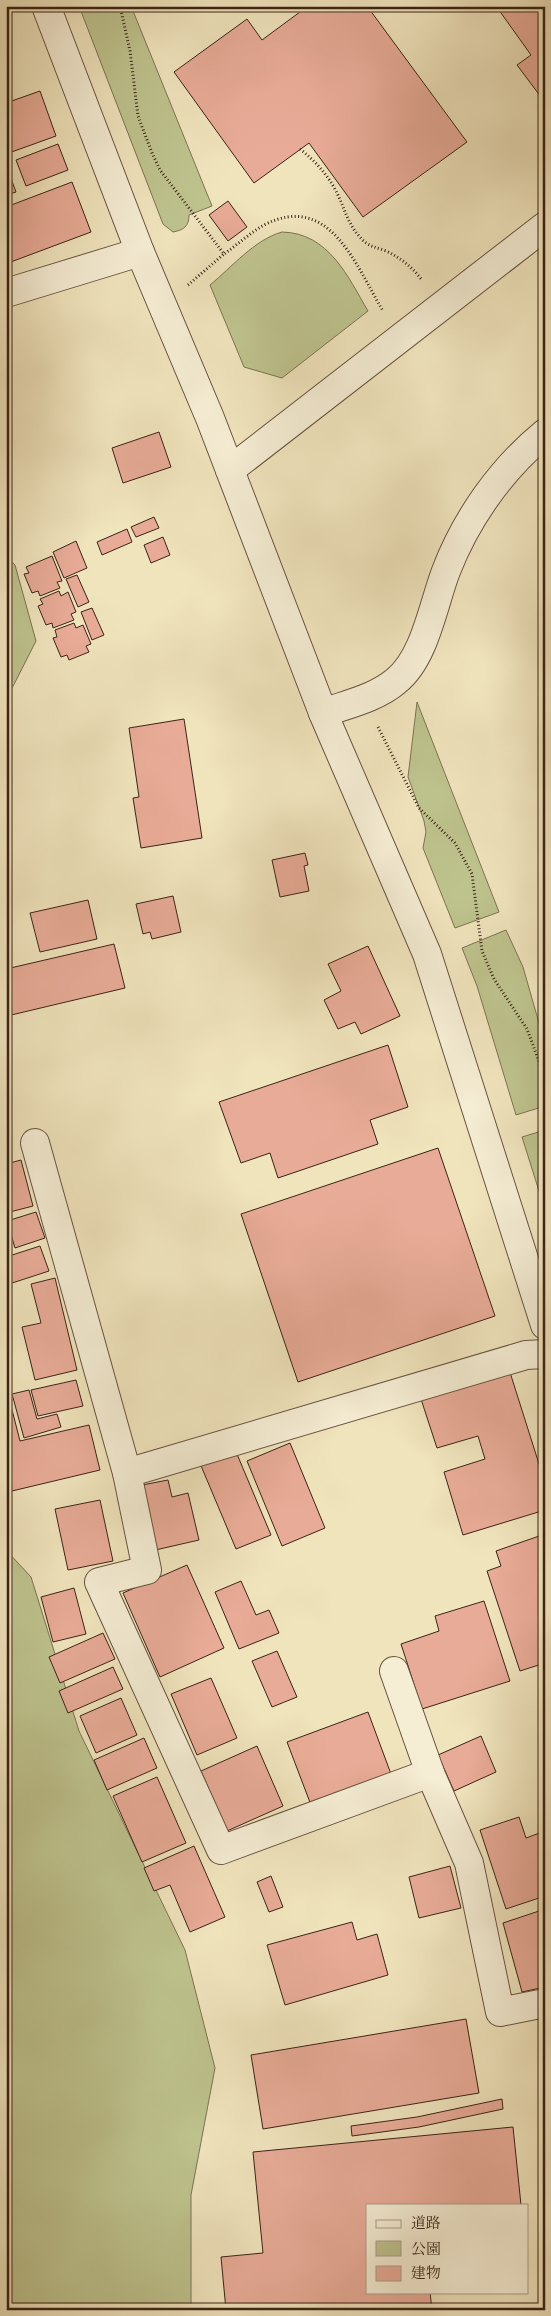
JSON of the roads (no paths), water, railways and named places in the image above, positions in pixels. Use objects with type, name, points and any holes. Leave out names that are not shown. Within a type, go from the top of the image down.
[{"type":"street","points":[[46,6],[140,252],[230,470],[323,713],[427,954],[545,1325]]},
{"type":"street","points":[[230,470],[545,226]]},
{"type":"street","points":[[6,294],[140,252]]},
{"type":"street","points":[[323,713],[381,692],[398,680],[414,662],[446,570],[466,528],[511,464],[545,433]]},
{"type":"street","points":[[35,1143],[127,1473],[147,1570],[99,1582],[221,1850],[430,1773]]},
{"type":"street","points":[[127,1473],[526,1355],[545,1354]]},
{"type":"street","points":[[394,1671],[430,1773],[469,1862],[500,2012],[545,2003]]}]
